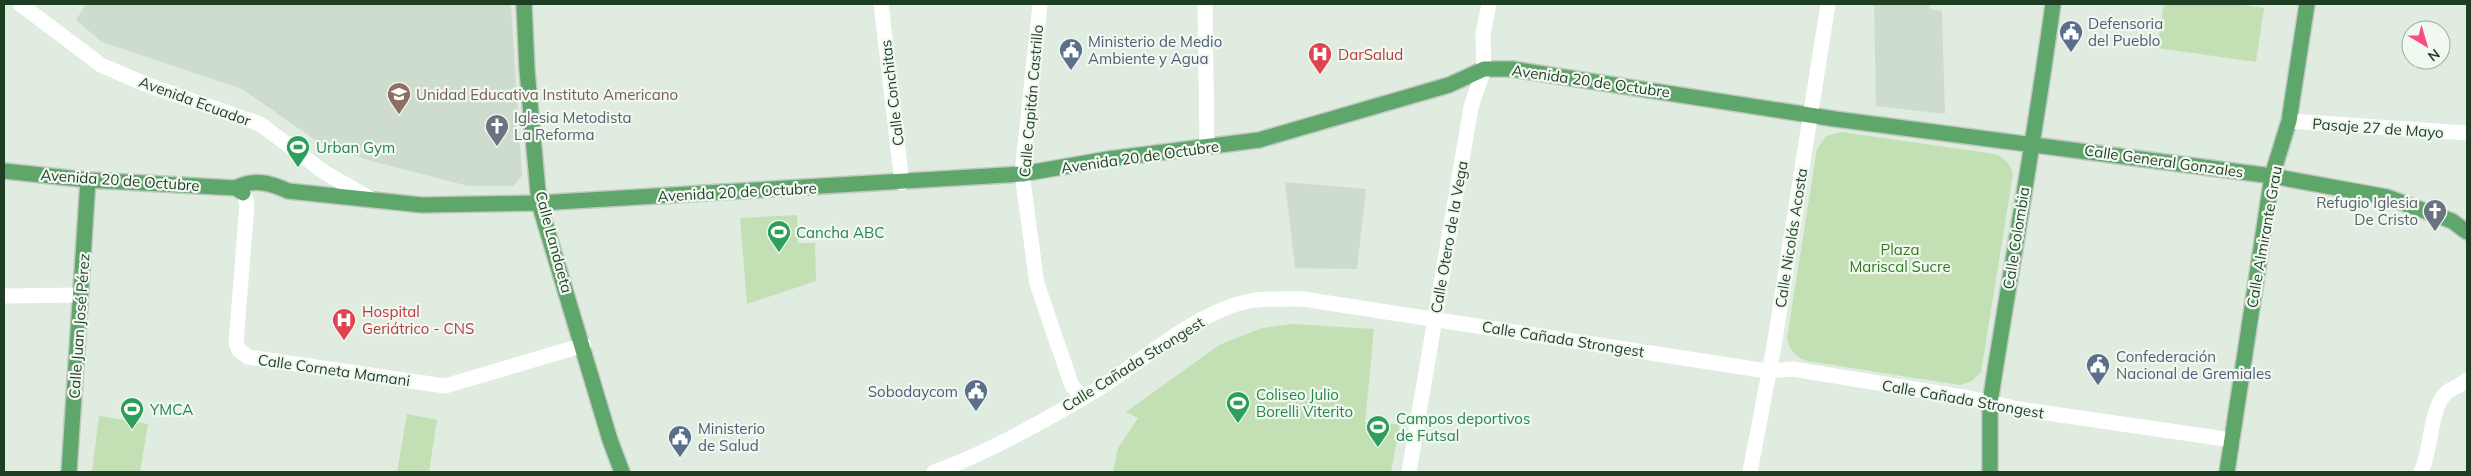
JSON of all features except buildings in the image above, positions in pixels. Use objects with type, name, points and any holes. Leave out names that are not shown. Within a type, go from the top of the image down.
[{"type":"main road","name":"Calle Landaeta","points":[[524,4],[527,70],[539,203],[584,345],[610,440],[622,472]]},
{"type":"main road","name":"Calle Colombia","points":[[1990,472],[1990,403],[2037,123],[2053,4]]},
{"type":"main road","name":"Calle Almirante Grau","points":[[2227,472],[2272,176],[2289,121],[2308,4]]},
{"type":"main road","name":"Avenida 20 de Octubre","points":[[4,171],[88,180],[240,191],[246,182],[272,184],[288,191],[422,205],[539,203],[902,183],[1022,174],[1108,158],[1207,148],[1259,140],[1449,85],[1484,69],[1522,70],[1808,115],[2032,145]]},
{"type":"main road","name":"Calle General Gonzales","points":[[2032,145],[2272,176],[2387,198],[2452,221],[2467,232]]},
{"type":"main road","name":"Calle Juan José Pérez","points":[[69,472],[88,180]]},
{"type":"street","name":"Avenida Ecuador","points":[[20,4],[101,65],[145,84],[260,124],[324,172],[371,199]]},
{"type":"street","name":"Calle Conchitas","points":[[881,4],[902,183]]},
{"type":"street","name":"Calle Capitán Castrillo","points":[[1040,4],[1022,174],[1037,284],[1072,386],[1084,397]]},
{"type":"street","points":[[1205,4],[1207,148]]},
{"type":"street","name":"Calle Otero de la Vega","points":[[1409,472],[1471,106],[1484,69],[1483,34],[1489,4]]},
{"type":"street","name":"Calle Nicolás Acosta","points":[[1750,472],[1790,251],[1808,115],[1828,4]]},
{"type":"street","name":"Pasaje 27 de Mayo","points":[[2289,121],[2467,133]]},
{"type":"street","name":"Calle Corneta Mamani","points":[[240,191],[247,204],[236,343],[239,350],[248,357],[445,386],[584,345]]},
{"type":"street","points":[[4,296],[80,295]]},
{"type":"street","name":"Calle Cañada Strongest","points":[[934,472],[964,462],[1084,397],[1200,320],[1250,301],[1303,300],[1767,371],[1792,369],[1990,403],[2232,440]]},
{"type":"street","points":[[2421,472],[2427,459],[2439,402],[2448,392],[2467,380]]},
{"type":"shaded area","name":"Unidad Educativa Instituto Americano","points":[[86,4],[511,4],[522,176],[513,186],[468,186],[368,160],[318,142],[242,89],[102,42],[76,20]]},
{"type":"shaded area","points":[[1874,4],[1929,4],[1930,9],[1942,11],[1945,114],[1876,106]]},
{"type":"shaded area","points":[[1285,182],[1366,189],[1357,269],[1295,268]]},
{"type":"green space","points":[[2164,4],[2238,4],[2264,8],[2256,62],[2157,48]]},
{"type":"green space","name":"Plaza Mariscal Sucre","points":[[1841,132],[1995,154],[2002,157],[2010,167],[2013,174],[1981,372],[1972,381],[1960,385],[1807,361],[1796,355],[1789,346],[1787,338],[1817,149],[1826,136]]},
{"type":"green space","name":"Cancha ABC","points":[[797,215],[798,243],[815,243],[816,281],[747,304],[740,218]]},
{"type":"green space","points":[[1293,324],[1374,329],[1365,423],[1400,424],[1391,472],[1113,472],[1118,448],[1138,418],[1126,412],[1219,345],[1262,328]]},
{"type":"green space","points":[[407,414],[437,420],[429,472],[397,472]]},
{"type":"green space","points":[[99,416],[148,424],[140,472],[92,472]]},
{"type":"place","name":"Defensoria del Pueblo","points":[[2071,53]]},
{"type":"place","name":"Ministerio de Medio Ambiente y Agua","points":[[1071,71]]},
{"type":"place","name":"DarSalud","points":[[1320,75]]},
{"type":"place","name":"Unidad Educativa Instituto Americano","points":[[399,115]]},
{"type":"place","name":"Iglesia Metodista La Reforma","points":[[497,147]]},
{"type":"place","name":"Urban Gym","points":[[298,168]]},
{"type":"place","name":"Refugio Iglesia De Cristo","points":[[2435,232]]},
{"type":"place","name":"Cancha ABC","points":[[779,253]]},
{"type":"place","name":"Hospital Geriátrico - CNS","points":[[344,341]]},
{"type":"place","name":"Confederación Nacional de Gremiales","points":[[2098,386]]},
{"type":"place","name":"Sobodaycom","points":[[976,412]]},
{"type":"place","name":"Coliseo Julio Borelli Viterito","points":[[1238,424]]},
{"type":"place","name":"YMCA","points":[[132,430]]},
{"type":"place","name":"Campos deportivos de Futsal","points":[[1378,448]]},
{"type":"place","name":"Ministerio de Salud","points":[[680,458]]}]
